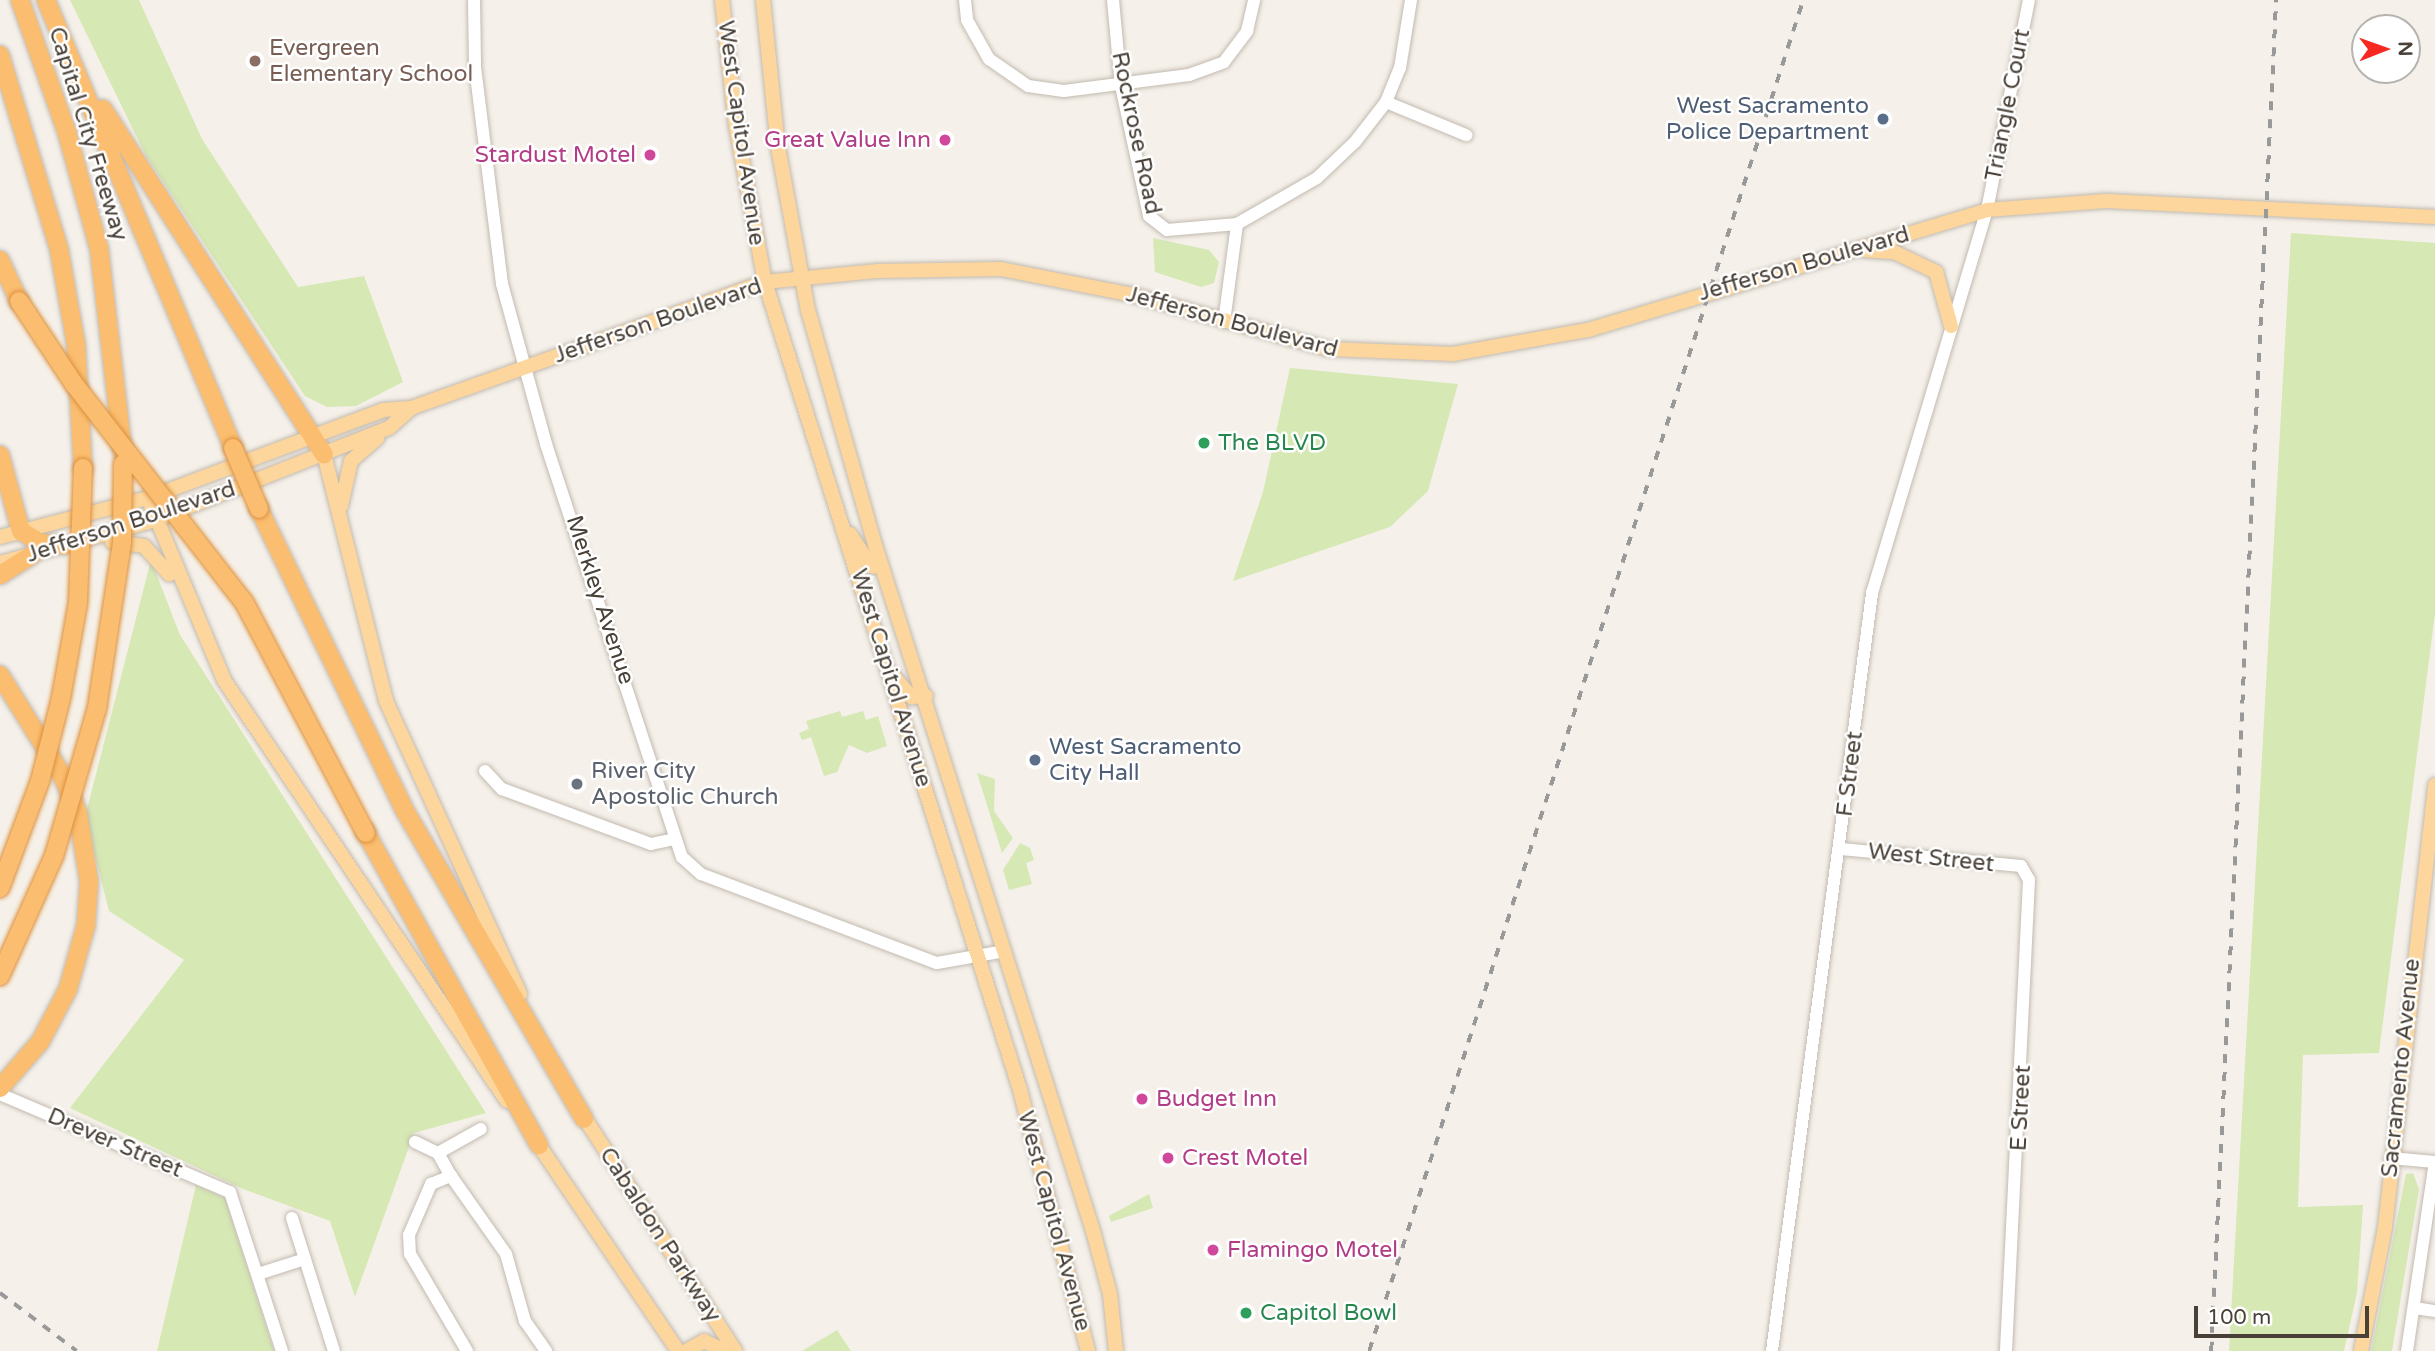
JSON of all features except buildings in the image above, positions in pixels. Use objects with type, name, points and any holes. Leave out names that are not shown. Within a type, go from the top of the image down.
[{"type":"highway","name":"Capital City Freeway","points":[[0,976],[54,856],[97,708],[120,555],[123,464],[115,350],[99,248],[67,133],[20,0]]},
{"type":"highway","points":[[46,0],[79,71],[259,509],[418,835],[584,1119]]},
{"type":"highway","points":[[0,55],[59,249],[76,344],[83,468],[78,603],[64,687],[40,781],[0,887]]},
{"type":"highway","points":[[79,71],[318,436],[324,454]]},
{"type":"highway","points":[[0,260],[19,301],[74,384],[244,602],[366,832],[539,1145]]},
{"type":"highway","points":[[0,455],[21,531],[40,543],[65,545]]},
{"type":"highway","points":[[0,575],[32,555]]},
{"type":"highway","points":[[0,675],[78,813],[87,859],[86,925],[56,1016],[0,1088]]},
{"type":"main road","name":"West Capitol Avenue","points":[[722,0],[736,126],[765,282],[1020,1090],[1087,1351]]},
{"type":"main road","name":"West Capitol Avenue","points":[[763,0],[778,147],[803,278],[883,567],[926,696],[1111,1294],[1116,1351]]},
{"type":"main road","name":"Jefferson Boulevard","points":[[0,537],[148,498],[383,410],[411,408],[765,282],[1001,269],[1090,285],[1329,349],[1453,354],[1588,330],[1987,210],[2106,201],[2435,217]]},
{"type":"main road","points":[[1854,249],[1894,252],[1927,265],[1942,284],[1951,326]]},
{"type":"main road","name":"Jefferson Boulevard","points":[[0,563],[155,520],[389,428],[411,408]]},
{"type":"main road","points":[[344,538],[346,473],[359,453],[389,428]]},
{"type":"main road","name":"Cabaldon Parkway","points":[[324,454],[386,701],[491,934],[584,1119],[735,1351]]},
{"type":"main road","points":[[148,498],[192,614]]},
{"type":"main road","points":[[841,521],[871,566],[883,567]]},
{"type":"main road","points":[[90,538],[134,543],[153,552],[192,614],[247,716],[678,1351]]},
{"type":"main road","points":[[888,671],[912,697],[926,696]]},
{"type":"main road","name":"Sacramento Avenue","points":[[2361,1351],[2390,1158],[2435,785]]},
{"type":"main road","points":[[686,1351],[704,1341],[725,1351]]},
{"type":"street","name":"Merkley Avenue","points":[[474,0],[487,180],[502,284],[525,366],[675,839],[701,874],[937,963],[977,960],[1005,951]]},
{"type":"street","points":[[965,0],[967,20],[989,59],[1028,86],[1121,86],[1189,75],[1224,62],[1247,31],[1254,0]]},
{"type":"street","name":"Rockrose Road","points":[[1113,0],[1121,86],[1155,225],[1180,230],[1237,224]]},
{"type":"street","points":[[1224,322],[1237,224],[1318,178],[1385,102],[1411,31],[1411,0]]},
{"type":"street","name":"Triangle Court","points":[[1987,210],[2029,0]]},
{"type":"street","points":[[1385,102],[1466,135]]},
{"type":"street","name":"F Street","points":[[1772,1351],[1841,849],[1872,593],[1987,210]]},
{"type":"street","points":[[485,771],[502,789],[652,844],[675,839]]},
{"type":"street","name":"West Street","points":[[1841,849],[2021,866]]},
{"type":"street","name":"E Street","points":[[2006,1351],[2028,948],[2029,880],[2021,866]]},
{"type":"street","name":"Drever Street","points":[[0,1094],[230,1192],[258,1274]]},
{"type":"street","points":[[438,1153],[481,1129]]},
{"type":"street","points":[[415,1142],[438,1153],[506,1254],[525,1321],[546,1351]]},
{"type":"street","points":[[2390,1158],[2435,1162],[2407,1351]]},
{"type":"street","points":[[451,1176],[431,1184],[409,1235],[410,1254],[467,1351]]},
{"type":"street","points":[[292,1218],[334,1351]]},
{"type":"street","points":[[282,1351],[258,1274],[305,1259]]},
{"type":"street","points":[[2415,1308],[2435,1311]]},
{"type":"green space","points":[[70,0],[139,0],[202,139],[298,287],[364,276],[403,382],[356,406],[327,407],[305,396],[146,156]]},
{"type":"green space","points":[[2291,233],[2435,243],[2435,613],[2379,1053],[2303,1055],[2298,1207],[2363,1205],[2357,1293],[2344,1351],[2229,1351]]},
{"type":"green space","points":[[1153,238],[1209,250],[1219,262],[1214,283],[1201,287],[1155,272]]},
{"type":"green space","points":[[1290,368],[1458,384],[1428,491],[1390,527],[1233,581],[1263,492]]},
{"type":"green space","points":[[151,560],[180,635],[486,1113],[414,1133],[355,1297],[330,1221],[243,1189],[70,1108],[184,960],[109,911],[85,817]]},
{"type":"green space","points":[[840,711],[842,717],[863,711],[866,720],[878,716],[887,746],[867,753],[849,745],[837,772],[824,776],[811,737],[802,740],[799,733],[809,729],[806,721]]},
{"type":"green space","points":[[977,773],[995,779],[994,811],[1013,838],[1002,853]]},
{"type":"green space","points":[[1020,843],[1030,848],[1034,860],[1026,863],[1032,884],[1009,890],[1003,870]]},
{"type":"green space","points":[[2413,1173],[2419,1189],[2392,1351],[2371,1351],[2406,1174]]},
{"type":"green space","points":[[196,1185],[225,1198],[274,1351],[157,1351]]},
{"type":"green space","points":[[1149,1194],[1153,1208],[1111,1222],[1109,1216]]},
{"type":"green space","points":[[837,1330],[851,1351],[802,1351]]},
{"type":"railway","points":[[1369,1351],[1803,0]]},
{"type":"railway","points":[[2211,1351],[2276,0]]},
{"type":"railway","points":[[0,1293],[77,1351]]},
{"type":"place","name":"Evergreen Elementary School","points":[[255,61]]},
{"type":"place","name":"West Sacramento Police Department","points":[[1883,119]]},
{"type":"place","name":"Great Value Inn","points":[[945,140]]},
{"type":"place","name":"Stardust Motel","points":[[650,155]]},
{"type":"place","name":"The BLVD","points":[[1204,443]]},
{"type":"place","name":"West Sacramento City Hall","points":[[1035,760]]},
{"type":"place","name":"River City Apostolic Church","points":[[577,784]]},
{"type":"place","name":"Budget Inn","points":[[1142,1099]]},
{"type":"place","name":"Crest Motel","points":[[1168,1158]]},
{"type":"place","name":"Flamingo Motel","points":[[1213,1250]]},
{"type":"place","name":"Capitol Bowl","points":[[1246,1313]]}]
